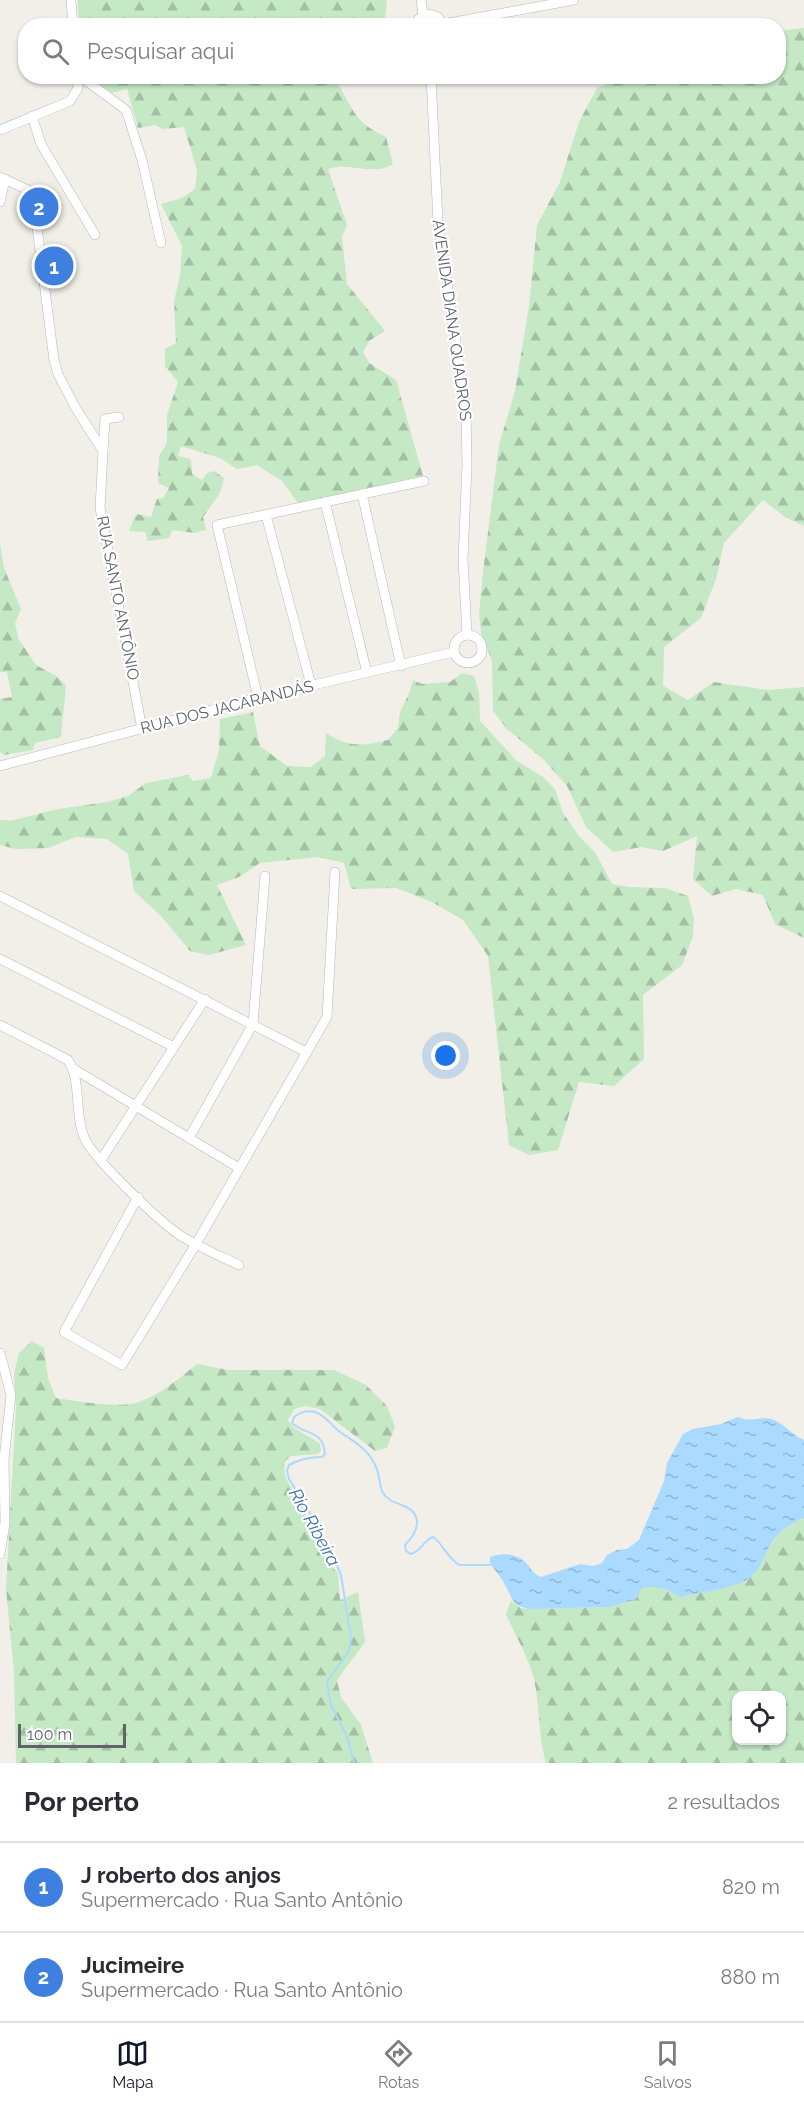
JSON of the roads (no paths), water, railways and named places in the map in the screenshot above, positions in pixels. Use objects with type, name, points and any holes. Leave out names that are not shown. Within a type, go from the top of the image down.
[{"type":"street","points":[[71,0],[72,18]]},
{"type":"street","points":[[421,0],[423,15]]},
{"type":"street","points":[[480,18],[574,0]]},
{"type":"street","points":[[419,18],[423,15],[435,15],[437,18]]},
{"type":"street","points":[[0,130],[70,101],[78,84]]},
{"type":"street","points":[[90,84],[126,111],[142,160],[161,243]]},
{"type":"street","name":"AVENIDA DIANA QUADROS","points":[[431,84],[439,232],[466,408],[467,465],[463,559],[467,635]]},
{"type":"street","points":[[32,116],[41,144],[95,235]]},
{"type":"street","points":[[0,202],[3,178],[28,190],[35,212],[54,360],[58,374],[75,407],[104,451]]},
{"type":"street","name":"RUA SANTO ANTÔNIO","points":[[119,417],[105,419],[100,508],[142,729]]},
{"type":"street","points":[[258,698],[217,525],[424,481]]},
{"type":"street","points":[[362,494],[401,666]]},
{"type":"street","points":[[325,502],[367,673]]},
{"type":"street","points":[[266,515],[311,686]]},
{"type":"street","points":[[467,635],[481,642],[483,648],[480,658],[472,663],[459,661],[454,652],[457,641],[467,635]]},
{"type":"street","name":"RUA DOS JACARANDÁS","points":[[0,766],[258,698],[454,652]]},
{"type":"street","points":[[138,1197],[64,1332],[122,1365],[196,1244],[327,1017],[335,872]]},
{"type":"street","points":[[189,1138],[253,1024],[265,876]]},
{"type":"street","points":[[0,897],[306,1052]]},
{"type":"street","points":[[0,959],[174,1047]]},
{"type":"street","points":[[101,1160],[205,999]]},
{"type":"street","points":[[0,1025],[68,1060],[74,1069],[239,1168]]},
{"type":"street","points":[[74,1069],[84,1138],[101,1160],[181,1236],[239,1265]]},
{"type":"street","points":[[0,1353],[11,1395],[4,1459],[4,1523],[0,1554]]},
{"type":"water","points":[[738,1417],[771,1419],[804,1440],[804,1518],[777,1535],[759,1567],[748,1579],[725,1588],[680,1597],[662,1588],[642,1588],[636,1599],[610,1607],[533,1609],[521,1607],[514,1602],[502,1579],[490,1564],[490,1557],[502,1554],[515,1556],[523,1560],[535,1574],[541,1577],[580,1564],[593,1566],[602,1563],[607,1555],[617,1550],[627,1549],[639,1540],[664,1481],[667,1463],[683,1434],[693,1429],[721,1424]]},
{"type":"waterway","name":"Rio Ribeira","points":[[354,1763],[348,1739],[331,1705],[327,1682],[349,1651],[351,1638],[341,1575],[335,1561],[327,1556],[309,1511],[289,1479],[287,1471],[289,1465],[293,1463],[313,1457],[322,1457],[325,1454],[324,1446],[321,1440],[313,1434],[292,1423],[294,1417],[306,1411],[319,1413],[370,1456],[377,1470],[383,1493],[391,1500],[410,1509],[416,1517],[416,1529],[405,1545],[406,1551],[414,1553],[433,1537],[459,1565],[490,1565]]},
{"type":"place","name":"Jucimeire","points":[[39,207]]},
{"type":"place","name":"J roberto dos anjos","points":[[54,266]]}]
